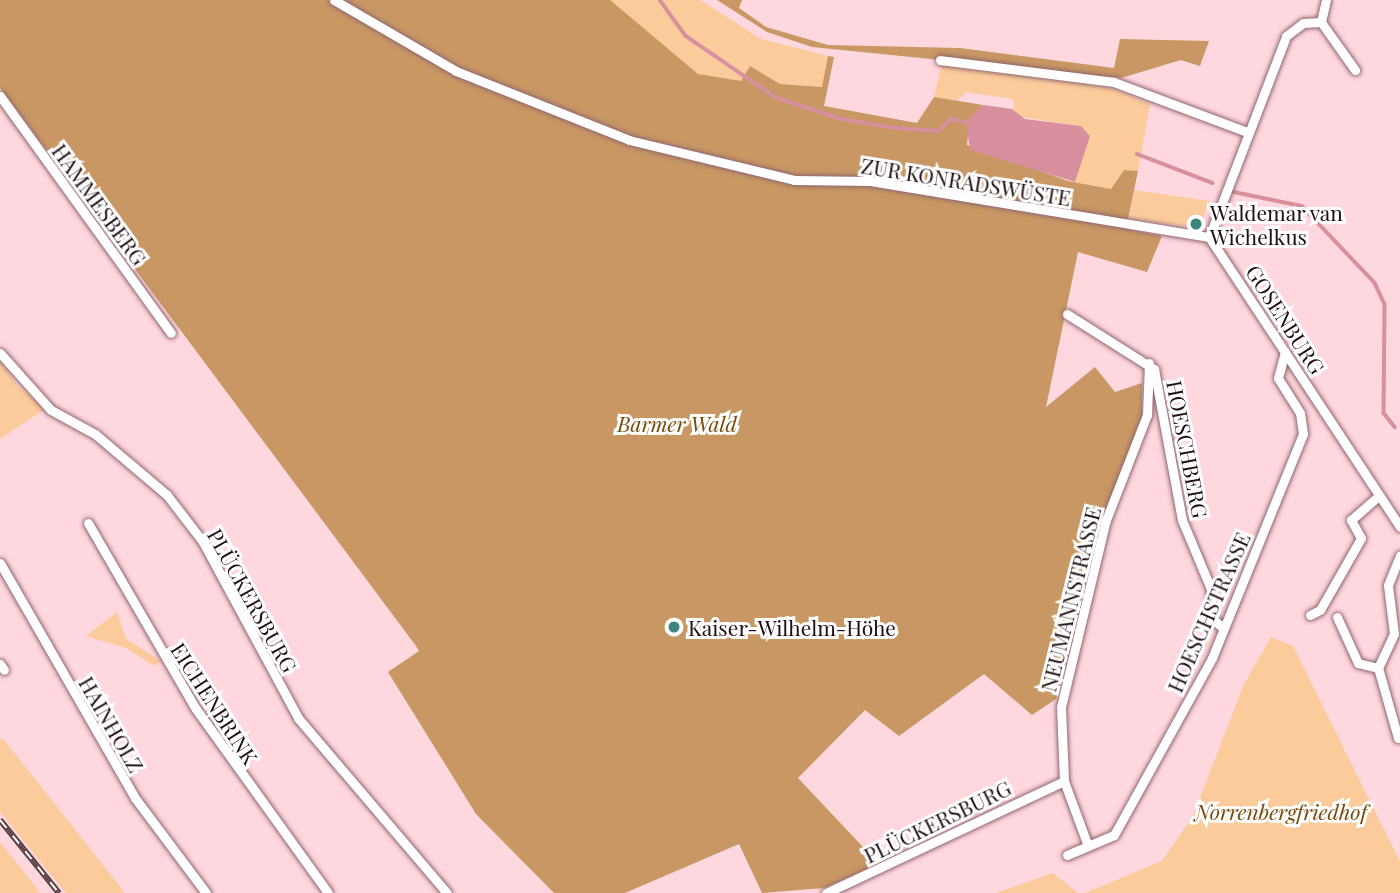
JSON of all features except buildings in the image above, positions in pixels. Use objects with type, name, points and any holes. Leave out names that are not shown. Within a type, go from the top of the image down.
[{"type":"street","name":"ZUR KONRADSWÜSTE","points":[[334,0],[456,71],[640,143],[785,179],[870,181],[1209,237]]},
{"type":"street","points":[[1326,0],[1321,22],[1355,70]]},
{"type":"street","points":[[1209,237],[1286,36],[1303,23],[1321,22]]},
{"type":"street","points":[[940,60],[1114,82],[1247,132]]},
{"type":"street","name":"HAMMESBERG","points":[[0,96],[171,333]]},
{"type":"street","name":"GOSENBURG","points":[[1209,237],[1400,527]]},
{"type":"street","name":"HOESCHBERG","points":[[1067,314],[1149,363],[1162,387],[1182,520],[1211,589],[1212,618],[1224,629]]},
{"type":"street","name":"HOESCHSTRASSE","points":[[1067,855],[1119,827],[1224,629],[1303,434],[1300,413],[1278,378],[1285,352]]},
{"type":"street","name":"PLÜCKERSBURG","points":[[0,353],[51,410],[110,446],[167,495],[203,542],[298,718],[447,893]]},
{"type":"street","name":"NEUMANNSTRASSE","points":[[1088,846],[1064,781],[1065,687],[1106,520],[1147,415],[1149,363]]},
{"type":"street","points":[[1310,615],[1320,610],[1361,538],[1351,520],[1379,496]]},
{"type":"street","name":"EICHENBRINK","points":[[88,523],[196,709],[328,893]]},
{"type":"street","points":[[1398,738],[1378,668],[1394,634],[1388,585],[1400,555]]},
{"type":"street","name":"HAINHOLZ","points":[[1,562],[135,798],[206,893]]},
{"type":"street","points":[[1337,617],[1358,663],[1378,668]]},
{"type":"street","name":"PLÜCKERSBURG","points":[[826,893],[1064,781]]},
{"type":"green space","name":"Barmer Wald","points":[[0,0],[610,0],[698,74],[741,81],[750,66],[780,84],[822,87],[828,56],[834,57],[824,106],[917,123],[934,97],[983,105],[969,125],[967,145],[1068,181],[1111,189],[1124,170],[1138,171],[1126,229],[1162,236],[1147,272],[1078,252],[1046,407],[1095,367],[1115,392],[1142,383],[1142,419],[1056,699],[1032,715],[984,674],[899,736],[865,710],[798,778],[879,864],[824,888],[762,893],[739,844],[625,893],[554,893],[476,814],[388,672],[419,651],[416,646],[0,88]]},
{"type":"green space","points":[[534,0],[700,0],[761,39],[828,56],[823,87],[780,84],[750,66],[741,81],[725,82],[698,74],[645,31]]},
{"type":"green space","points":[[717,0],[742,0],[739,8],[766,27],[828,45],[960,48],[1114,68],[1120,39],[1209,41],[1200,66],[1181,60],[1121,78],[812,47],[767,32]]},
{"type":"green space","points":[[942,64],[1111,88],[1150,104],[1138,171],[1124,170],[1112,189],[1075,182],[1085,142],[1081,126],[1015,116],[1013,99],[966,92],[957,101],[934,97]]},
{"type":"green space","points":[[1134,190],[1209,201],[1200,228],[1129,219]]},
{"type":"green space","points":[[0,360],[17,385],[45,409],[0,439]]},
{"type":"green space","points":[[117,612],[126,639],[161,661],[154,666],[126,648],[86,636]]},
{"type":"green space","name":"Norrenbergfriedhof","points":[[1271,637],[1293,646],[1400,862],[1400,893],[1085,893],[1162,861],[1193,816],[1244,684]]},
{"type":"green space","points":[[0,738],[125,893],[66,893],[0,812]]},
{"type":"green space","points":[[0,842],[28,877],[40,893],[0,893]]},
{"type":"green space","points":[[1053,873],[1078,893],[996,893]]},
{"type":"shaded area","points":[[983,105],[1012,109],[1025,119],[1081,126],[1090,136],[1075,182],[970,150],[966,122]]},
{"type":"waterway","points":[[660,0],[686,36],[775,97],[841,119],[896,128],[939,131],[951,119],[967,122]]},
{"type":"waterway","points":[[1137,154],[1213,183]]},
{"type":"waterway","points":[[1234,192],[1302,206],[1375,283],[1385,304],[1384,413],[1395,427]]},
{"type":"railway","points":[[0,820],[59,893]]},
{"type":"place","name":"Waldemar van Wichelkus","points":[[1196,224]]},
{"type":"place","name":"Kaiser-Wilhelm-Höhe","points":[[674,627]]}]
